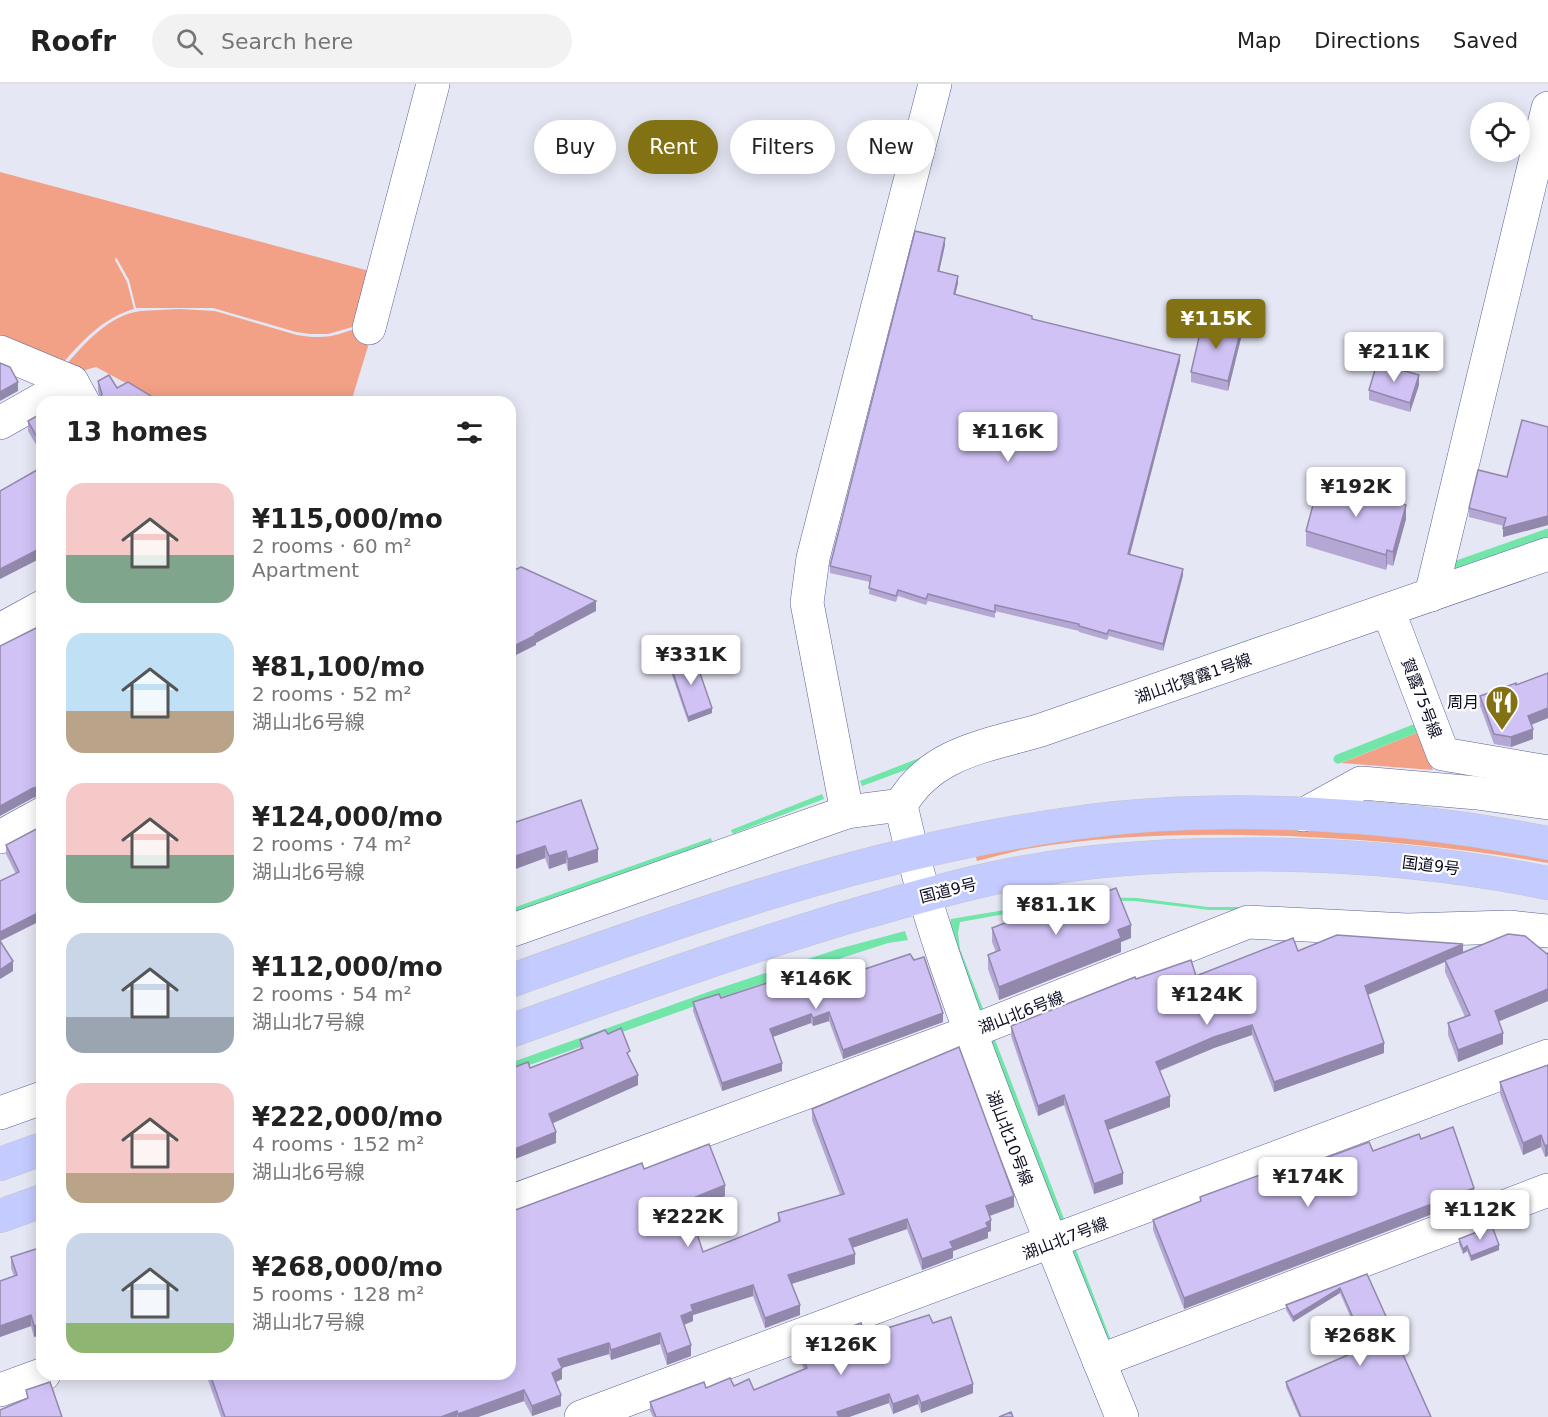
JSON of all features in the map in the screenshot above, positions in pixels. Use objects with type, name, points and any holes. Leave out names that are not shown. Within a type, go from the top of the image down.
[{"type":"highway","points":[[516,979],[704,913],[912,854],[999,834],[1118,818],[1196,814],[1303,815],[1431,825],[1548,843]]},
{"type":"highway","name":"国道9号","points":[[516,1029],[701,963],[924,896],[999,877],[1071,864],[1233,854],[1292,854],[1365,858],[1451,867],[1548,883]]},
{"type":"highway","points":[[0,1164],[36,1151]]},
{"type":"highway","points":[[0,1216],[36,1203]]},
{"type":"street","points":[[369,328],[434,84]]},
{"type":"street","points":[[847,812],[807,603],[813,558],[935,84]]},
{"type":"street","points":[[1431,595],[1548,108]]},
{"type":"street","points":[[0,352],[78,392]]},
{"type":"street","points":[[0,423],[36,409]]},
{"type":"street","name":"湖山北賀露1号線","points":[[901,805],[910,789],[925,774],[959,753],[1041,730],[1548,554]]},
{"type":"street","points":[[0,630],[36,610]]},
{"type":"street","name":"賀露75号線","points":[[1388,610],[1443,754],[1548,772]]},
{"type":"street","points":[[1477,793],[1488,762]]},
{"type":"street","points":[[1303,815],[1361,783],[1477,793],[1548,803]]},
{"type":"street","points":[[516,929],[847,812],[901,805],[912,854]]},
{"type":"street","points":[[0,837],[36,817]]},
{"type":"street","name":"湖山北10号線","points":[[912,854],[970,1032],[1050,1243],[1122,1417]]},
{"type":"street","name":"湖山北6号線","points":[[516,1200],[970,1032],[1248,922],[1407,930],[1509,927],[1548,932]]},
{"type":"street","name":"湖山北7号線","points":[[581,1417],[1548,1056]]},
{"type":"street","points":[[0,1113],[36,1100]]},
{"type":"street","points":[[1099,1360],[1548,1190]]},
{"type":"street","points":[[0,1390],[36,1377]]},
{"type":"shaded area","points":[[0,172],[377,273],[363,324],[328,334],[310,334],[213,308],[136,308],[129,280],[116,257],[115,260],[127,282],[134,309],[103,324],[86,338],[62,364],[0,337]]},
{"type":"shaded area","points":[[179,309],[215,311],[305,336],[327,337],[362,328],[373,330],[353,396],[150,396],[96,367],[82,371],[66,365],[108,324],[118,318],[141,311]]},
{"type":"shaded area","points":[[1262,635],[1263,639],[862,786],[860,781],[953,745]]},
{"type":"shaded area","points":[[1419,732],[1433,770],[1341,763]]},
{"type":"shaded area","points":[[822,794],[824,799],[733,834],[731,830]]},
{"type":"shaded area","points":[[1185,828],[1376,834],[1548,857],[1548,863],[1398,843],[1238,835],[1096,840],[1026,849],[977,861],[975,854],[1045,841]]},
{"type":"shaded area","points":[[711,838],[713,843],[516,913],[516,907]]},
{"type":"shaded area","points":[[1083,897],[1137,898],[1208,907],[1272,907],[1272,910],[1209,910],[1135,901],[1085,900],[960,922],[958,933],[960,949],[1112,1343],[1103,1347],[948,932],[951,919]]},
{"type":"shaded area","points":[[905,931],[908,940],[888,943],[709,1001],[516,1070],[516,1061],[708,992],[838,949]]},
{"type":"building","points":[[915,231],[945,238],[938,271],[958,276],[954,294],[1032,316],[1032,319],[1180,355],[1128,554],[1183,569],[1163,644],[1109,630],[1107,634],[1079,626],[1079,624],[995,605],[995,612],[928,594],[926,599],[898,590],[896,596],[869,588],[871,576],[830,566]]},
{"type":"building","points":[[1203,320],[1241,329],[1228,381],[1191,372]]},
{"type":"building","points":[[0,363],[10,367],[18,382],[0,392]]},
{"type":"building","points":[[1377,363],[1419,375],[1410,403],[1369,390]]},
{"type":"building","points":[[109,375],[117,388],[128,382],[151,396],[101,396],[98,381]]},
{"type":"building","points":[[36,416],[36,435],[28,421]]},
{"type":"building","points":[[1522,420],[1548,427],[1548,516],[1503,528],[1506,518],[1469,508],[1478,470],[1507,477]]},
{"type":"building","points":[[36,470],[36,551],[0,569],[0,491]]},
{"type":"building","points":[[1320,479],[1406,505],[1393,552],[1387,550],[1386,555],[1306,531]]},
{"type":"building","points":[[521,567],[596,601],[516,645],[516,569]]},
{"type":"building","points":[[36,628],[36,787],[0,806],[0,646]]},
{"type":"building","points":[[694,656],[712,708],[688,717],[670,664]]},
{"type":"building","points":[[1548,673],[1548,708],[1528,716],[1533,729],[1511,737],[1494,734],[1480,696]]},
{"type":"building","points":[[581,800],[598,849],[568,859],[566,851],[549,856],[545,846],[516,856],[516,822]]},
{"type":"building","points":[[36,829],[36,914],[0,932],[0,881],[19,872],[6,845]]},
{"type":"building","points":[[1116,888],[1131,925],[1118,930],[1121,938],[999,987],[988,955],[1000,950],[992,928],[1059,902],[1061,909]]},
{"type":"building","points":[[1508,934],[1525,936],[1548,953],[1548,989],[1495,1011],[1503,1033],[1458,1050],[1448,1023],[1470,1015],[1445,960]]},
{"type":"building","points":[[1337,935],[1463,944],[1365,986],[1384,1043],[1274,1082],[1252,1025],[1214,1037],[1156,1062],[1170,1096],[1105,1121],[1123,1173],[1094,1184],[1064,1095],[1038,1106],[1011,1026],[1135,977],[1136,979],[1191,960],[1196,976],[1293,938],[1298,951]]},
{"type":"building","points":[[0,941],[13,961],[0,970]]},
{"type":"building","points":[[910,954],[914,960],[924,957],[943,1013],[843,1050],[829,1012],[813,1018],[811,1014],[770,1029],[782,1063],[722,1083],[693,1002],[719,994],[721,998],[822,965],[826,974],[857,964],[859,971]]},
{"type":"building","points":[[621,1028],[630,1051],[627,1053],[638,1075],[549,1114],[556,1132],[516,1149],[516,1067],[528,1062],[530,1068],[583,1048],[580,1040],[605,1030],[608,1034]]},
{"type":"building","points":[[959,1047],[1014,1196],[986,1206],[991,1220],[986,1223],[988,1227],[950,1242],[953,1248],[922,1259],[907,1219],[849,1239],[855,1254],[788,1275],[800,1305],[765,1318],[753,1285],[691,1305],[693,1311],[681,1316],[691,1345],[667,1354],[660,1333],[611,1350],[609,1343],[558,1359],[562,1368],[552,1373],[561,1395],[532,1406],[524,1390],[458,1414],[457,1411],[441,1417],[225,1417],[212,1380],[516,1380],[516,1210],[642,1163],[644,1169],[709,1144],[725,1185],[686,1201],[703,1252],[780,1221],[778,1213],[844,1194],[812,1109]]},
{"type":"building","points":[[1548,1065],[1548,1144],[1545,1146],[1541,1135],[1523,1143],[1500,1082]]},
{"type":"building","points":[[1453,1127],[1474,1188],[1184,1298],[1153,1220],[1201,1201],[1200,1197],[1298,1161],[1301,1167],[1369,1142],[1373,1151],[1419,1134],[1421,1139]]},
{"type":"building","points":[[1492,1226],[1499,1245],[1471,1256],[1467,1246],[1463,1249],[1459,1239]]},
{"type":"building","points":[[36,1249],[36,1325],[34,1326],[31,1315],[0,1326],[0,1281],[17,1275],[11,1257]]},
{"type":"building","points":[[1367,1274],[1431,1417],[1301,1417],[1286,1382],[1366,1347],[1340,1288],[1293,1317],[1286,1305]]},
{"type":"building","points":[[929,1315],[933,1323],[951,1317],[973,1384],[921,1403],[918,1395],[893,1404],[889,1394],[837,1412],[839,1417],[656,1417],[650,1402],[704,1382],[706,1388],[730,1378],[734,1386],[749,1379],[754,1390],[807,1368],[798,1346],[861,1323],[865,1335]]},
{"type":"building","points":[[50,1382],[62,1417],[0,1417],[0,1410],[28,1398],[26,1390]]},
{"type":"building","points":[[1011,1412],[1013,1417],[999,1417]]},
{"type":"waterway","points":[[1457,565],[1548,533]]},
{"type":"waterway","points":[[1338,759],[1414,729]]},
{"type":"place","name":"周月","points":[[1502,731]]}]
